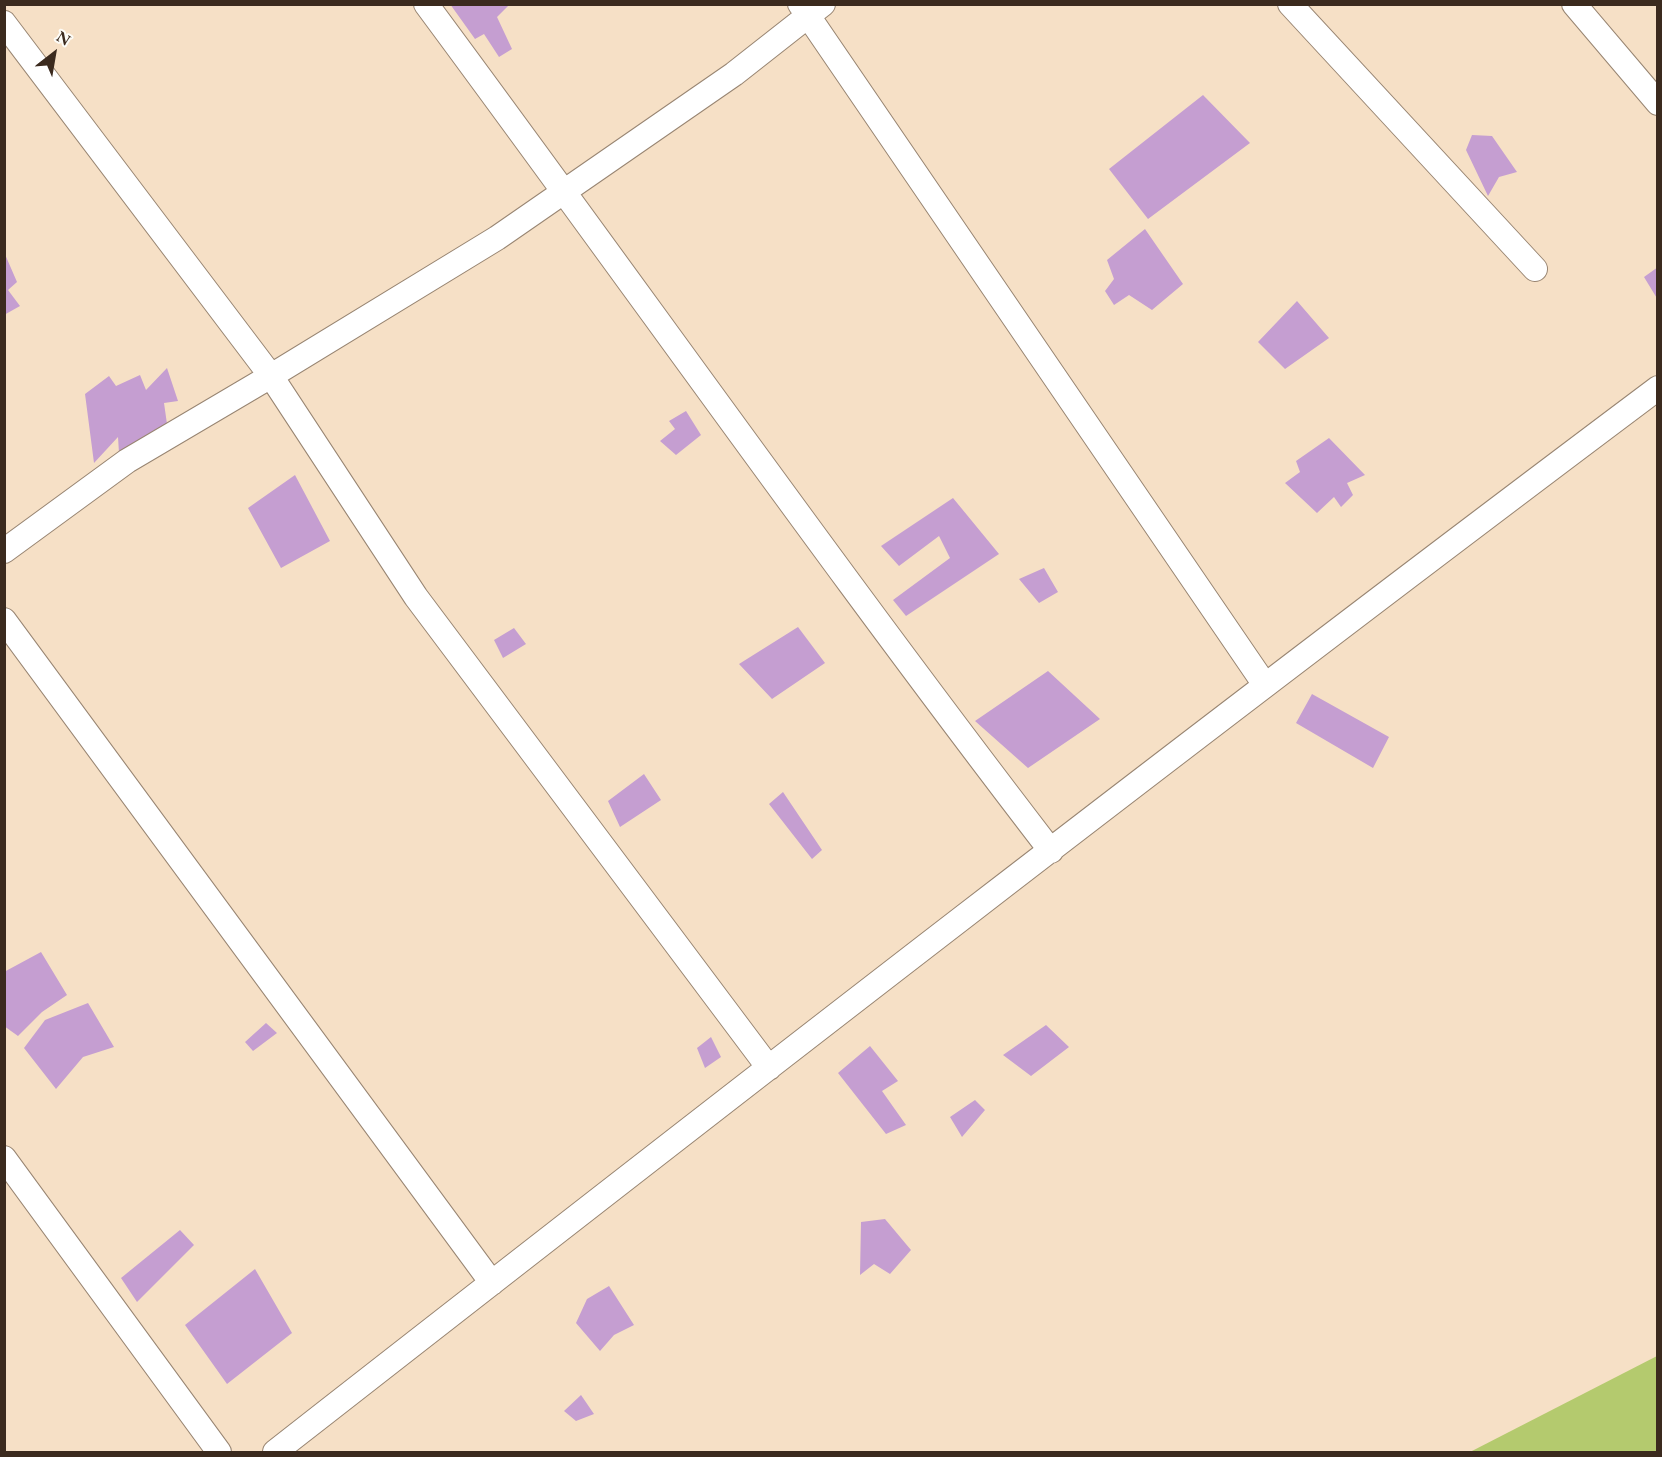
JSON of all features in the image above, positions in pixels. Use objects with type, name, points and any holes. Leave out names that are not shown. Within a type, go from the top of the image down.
[{"type":"street","points":[[426,4],[941,708],[1051,850]]},
{"type":"street","points":[[1290,4],[1535,269]]},
{"type":"street","points":[[1574,4],[1658,103]]},
{"type":"street","points":[[4,551],[127,462],[497,238],[734,74],[810,8],[1265,684]]},
{"type":"street","points":[[4,23],[271,376],[416,597],[769,1068]]},
{"type":"street","points":[[275,1452],[1265,684],[1658,388]]},
{"type":"street","points":[[4,620],[492,1283]]},
{"type":"street","points":[[4,1158],[219,1452]]},
{"type":"green space","points":[[1657,1356],[1657,1452],[1470,1452]]},
{"type":"building","points":[[450,4],[510,4],[497,17],[512,49],[499,57],[484,34],[475,39]]},
{"type":"building","points":[[1203,95],[1250,143],[1148,219],[1109,169]]},
{"type":"building","points":[[1472,135],[1492,136],[1517,172],[1499,177],[1488,196],[1466,150]]},
{"type":"building","points":[[1145,229],[1183,284],[1152,310],[1129,295],[1114,305],[1105,291],[1114,279],[1107,260]]},
{"type":"building","points":[[4,252],[17,282],[8,290],[20,306],[4,315]]},
{"type":"building","points":[[1658,267],[1658,300],[1644,277]]},
{"type":"building","points":[[1297,301],[1329,338],[1285,369],[1258,342]]},
{"type":"building","points":[[167,368],[178,401],[164,403],[167,424],[119,453],[118,437],[94,463],[85,394],[109,376],[116,386],[140,375],[146,390]]},
{"type":"building","points":[[686,411],[701,435],[676,455],[660,441],[675,429],[669,421]]},
{"type":"building","points":[[1329,438],[1365,475],[1347,483],[1353,495],[1341,507],[1334,497],[1317,513],[1285,483],[1300,472],[1296,461]]},
{"type":"building","points":[[295,475],[330,541],[281,568],[248,508]]},
{"type":"building","points":[[953,498],[999,554],[906,616],[893,600],[950,558],[939,536],[899,566],[881,546]]},
{"type":"building","points":[[1044,568],[1058,592],[1039,603],[1019,579]]},
{"type":"building","points":[[798,627],[825,663],[772,699],[739,664]]},
{"type":"building","points":[[514,628],[526,644],[503,658],[494,640]]},
{"type":"building","points":[[1048,671],[1100,719],[1028,768],[975,721]]},
{"type":"building","points":[[1312,694],[1389,737],[1373,768],[1296,723]]},
{"type":"building","points":[[644,774],[661,800],[620,827],[608,801]]},
{"type":"building","points":[[783,792],[822,850],[812,859],[769,804]]},
{"type":"building","points":[[41,952],[67,995],[42,1012],[18,1036],[4,1026],[4,972]]},
{"type":"building","points":[[88,1003],[114,1047],[83,1057],[56,1089],[24,1048],[45,1020]]},
{"type":"building","points":[[266,1023],[277,1033],[253,1051],[245,1042]]},
{"type":"building","points":[[1046,1025],[1069,1047],[1031,1076],[1003,1055]]},
{"type":"building","points":[[711,1037],[721,1057],[705,1068],[697,1048]]},
{"type":"building","points":[[870,1046],[898,1081],[882,1091],[906,1125],[886,1134],[838,1073]]},
{"type":"building","points":[[975,1100],[985,1110],[962,1137],[950,1117]]},
{"type":"building","points":[[885,1219],[911,1250],[890,1274],[874,1264],[860,1275],[861,1222]]},
{"type":"building","points":[[180,1230],[194,1245],[137,1302],[121,1278]]},
{"type":"building","points":[[255,1269],[292,1333],[227,1384],[185,1325]]},
{"type":"building","points":[[609,1286],[634,1325],[614,1335],[600,1351],[576,1323],[587,1299]]},
{"type":"building","points":[[581,1395],[594,1414],[576,1421],[564,1411]]}]
